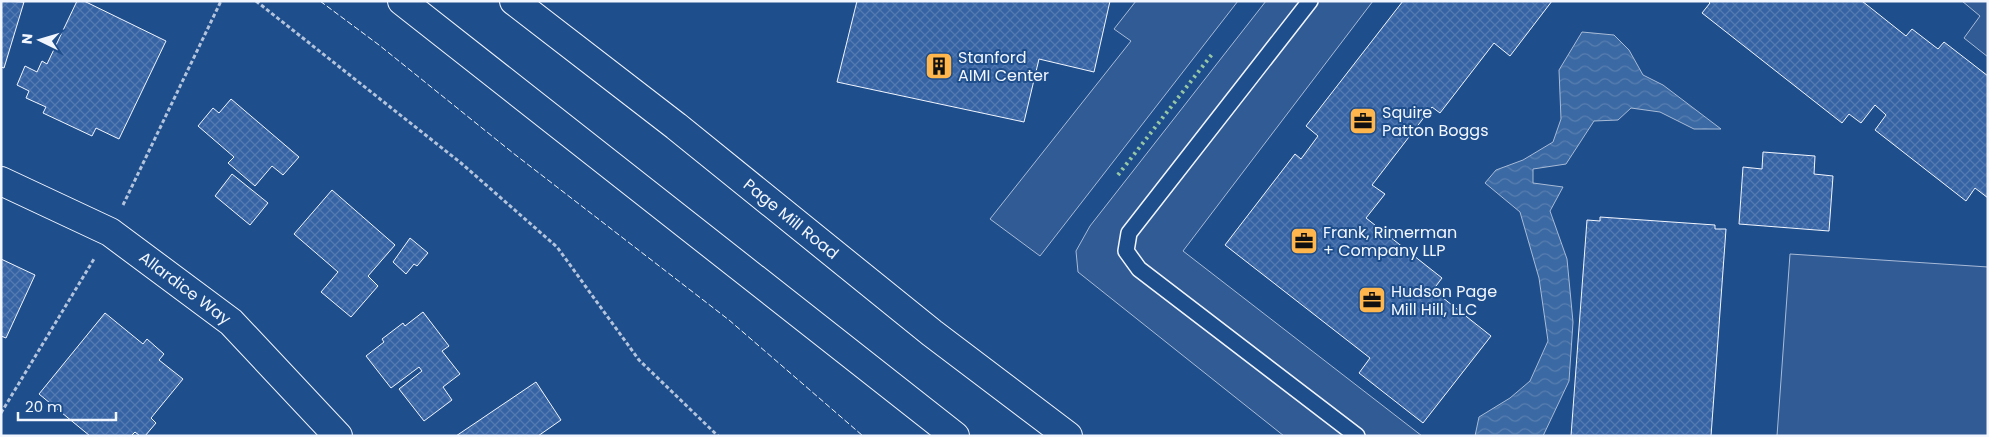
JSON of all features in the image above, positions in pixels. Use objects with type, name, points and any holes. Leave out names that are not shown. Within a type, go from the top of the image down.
[{"type":"main road","points":[[402,1],[955,436]]},
{"type":"main road","name":"Page Mill Road","points":[[514,1],[676,126],[932,333],[1068,436]]},
{"type":"main road","name":"Allardice Way","points":[[1,181],[110,232],[231,322],[338,436]]},
{"type":"lane","points":[[1310,1],[1130,233],[1126,251],[1139,269],[1357,436]]},
{"type":"path","points":[[256,1],[462,163],[557,247],[640,360],[718,436]]},
{"type":"shaded area","points":[[1136,1],[1238,1],[1040,256],[990,219],[1131,41],[1114,29]]},
{"type":"shaded area","points":[[1266,1],[1373,1],[1183,251],[1422,436],[1284,436],[1078,272],[1076,251],[1090,226]]},
{"type":"shaded area","points":[[1962,1],[1988,1],[1988,57],[1964,38],[1980,16]]},
{"type":"shaded area","points":[[1790,254],[1988,267],[1988,436],[1777,436]]},
{"type":"water","points":[[1582,32],[1614,35],[1629,50],[1643,75],[1663,85],[1721,129],[1694,129],[1660,112],[1631,108],[1618,120],[1594,121],[1566,164],[1533,169],[1533,183],[1563,187],[1550,211],[1567,259],[1573,322],[1569,381],[1543,436],[1475,436],[1479,417],[1510,398],[1530,381],[1548,341],[1539,278],[1520,212],[1485,183],[1496,170],[1523,160],[1553,142],[1561,119],[1559,70]]},
{"type":"building","points":[[1,1],[24,2],[4,68],[1,67]]},
{"type":"building","points":[[77,1],[84,1],[166,41],[119,139],[96,128],[92,136],[43,113],[46,107],[26,98],[29,91],[17,85],[25,66],[37,72],[42,61],[47,64]]},
{"type":"building","name":"Stanford AIMI Center","points":[[857,1],[1110,1],[1094,72],[1039,59],[1024,122],[837,82]]},
{"type":"building","points":[[1403,1],[1552,1],[1510,56],[1494,43],[1440,113],[1432,107],[1372,185],[1385,194],[1366,218],[1442,278],[1433,290],[1491,336],[1423,423],[1359,373],[1370,358],[1225,245],[1295,154],[1301,159],[1318,136],[1306,126]]},
{"type":"building","points":[[1708,1],[1862,1],[1906,36],[1912,29],[1938,49],[1944,42],[1988,76],[1988,198],[1975,188],[1966,201],[1875,130],[1886,115],[1875,105],[1861,123],[1849,114],[1842,123],[1702,13],[1710,3]]},
{"type":"building","points":[[231,99],[299,157],[283,175],[272,166],[255,186],[228,163],[234,157],[198,126],[213,108],[219,113]]},
{"type":"building","points":[[1763,152],[1815,156],[1814,174],[1833,176],[1829,231],[1739,224],[1743,167],[1762,169]]},
{"type":"building","points":[[232,174],[268,203],[250,225],[215,196]]},
{"type":"building","points":[[332,190],[395,245],[368,276],[378,286],[351,317],[321,292],[338,272],[294,234]]},
{"type":"building","points":[[1600,217],[1715,225],[1715,229],[1726,229],[1711,436],[1571,436],[1587,220],[1600,221]]},
{"type":"building","points":[[410,238],[428,253],[417,266],[414,264],[406,274],[393,262]]},
{"type":"building","points":[[1,259],[35,275],[6,338],[1,336]]},
{"type":"building","points":[[423,312],[449,346],[442,351],[460,374],[443,387],[452,400],[424,421],[399,389],[422,371],[419,367],[391,388],[366,356],[384,342],[382,339],[403,323],[405,326]]},
{"type":"building","points":[[105,313],[143,344],[147,339],[164,354],[159,360],[183,379],[151,418],[156,423],[145,436],[140,436],[135,432],[131,436],[90,436],[39,394]]},
{"type":"building","points":[[536,382],[561,420],[538,436],[456,436]]},
{"type":"hedge","points":[[1118,175],[1213,53]]},
{"type":"fence","points":[[320,1],[379,45],[513,153],[729,320],[863,436]]},
{"type":"place","name":"Stanford AIMI Center","points":[[939,66]]},
{"type":"place","name":"Squire Patton Boggs","points":[[1363,121]]},
{"type":"place","name":"Frank, Rimerman + Company LLP","points":[[1304,241]]},
{"type":"place","name":"Hudson Page Mill Hill, LLC","points":[[1372,300]]}]
